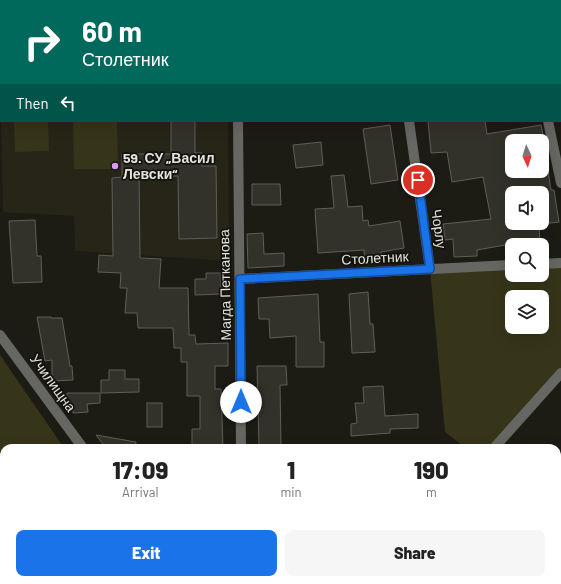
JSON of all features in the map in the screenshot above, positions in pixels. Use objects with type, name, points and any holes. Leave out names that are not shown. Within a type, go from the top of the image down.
[{"type":"street","name":"Магда Петканова","points":[[238,122],[241,444]]},
{"type":"street","name":"Чорлу","points":[[409,122],[430,269]]},
{"type":"street","points":[[548,122],[561,183]]},
{"type":"street","points":[[549,264],[561,263]]},
{"type":"street","name":"Столетник","points":[[240,279],[505,265]]},
{"type":"street","name":"Училищна","points":[[0,335],[81,444]]},
{"type":"street","points":[[498,444],[561,373]]},
{"type":"shaded area","name":"59. СУ „Васил Левски“","points":[[1,122],[228,122],[229,261],[75,251],[74,216],[3,212]]},
{"type":"shaded area","points":[[14,122],[48,122],[49,151],[15,152]]},
{"type":"shaded area","points":[[73,122],[117,122],[118,169],[74,169]]},
{"type":"shaded area","points":[[561,263],[561,373],[498,444],[461,444],[445,432],[430,269],[505,265],[505,282],[549,282],[549,264]]},
{"type":"shaded area","points":[[0,355],[61,444],[0,444]]},
{"type":"building","points":[[171,122],[195,122],[195,153],[202,153],[202,166],[216,166],[217,238],[179,239],[178,176],[139,177],[140,258],[161,259],[159,288],[188,288],[189,335],[195,335],[196,344],[228,343],[228,366],[215,366],[215,389],[221,389],[223,444],[192,444],[192,429],[200,429],[200,396],[187,396],[187,362],[181,362],[181,348],[174,348],[173,328],[138,328],[137,313],[125,313],[127,288],[120,288],[121,273],[98,272],[99,255],[113,256],[112,178],[122,177],[122,154],[171,154]]},
{"type":"building","points":[[428,122],[485,122],[487,134],[541,125],[543,134],[505,134],[505,178],[549,177],[551,190],[554,190],[559,222],[549,223],[549,186],[505,186],[505,230],[539,230],[540,238],[505,238],[505,245],[477,250],[477,256],[454,257],[453,239],[445,240],[443,224],[491,219],[483,177],[452,182],[447,152],[431,153]]},
{"type":"building","points":[[390,125],[398,180],[371,184],[363,129]]},
{"type":"building","points":[[321,142],[323,165],[296,168],[293,145]]},
{"type":"building","points":[[344,175],[348,207],[362,206],[363,221],[368,220],[369,226],[400,221],[404,248],[381,252],[381,262],[365,262],[364,250],[318,253],[315,209],[334,208],[331,176]]},
{"type":"building","points":[[252,184],[280,184],[281,205],[252,205]]},
{"type":"building","points":[[35,220],[37,256],[41,256],[42,282],[13,283],[9,221]]},
{"type":"building","points":[[263,233],[264,254],[284,253],[284,266],[248,268],[247,234]]},
{"type":"building","points":[[206,273],[221,273],[221,294],[195,295],[195,279],[206,279]]},
{"type":"building","points":[[368,292],[370,324],[373,324],[375,352],[352,353],[349,294]]},
{"type":"building","points":[[318,294],[320,342],[324,342],[324,367],[296,367],[296,336],[270,338],[269,319],[259,319],[258,298]]},
{"type":"building","points":[[37,317],[62,318],[70,366],[72,366],[73,380],[52,381],[52,360],[45,361]]},
{"type":"building","points":[[257,366],[286,366],[287,385],[280,385],[281,444],[259,444]]},
{"type":"building","points":[[109,370],[125,370],[125,379],[139,379],[139,392],[101,393],[101,380],[109,380]]},
{"type":"building","points":[[383,386],[385,416],[418,414],[418,428],[390,429],[390,433],[351,436],[351,424],[357,423],[355,403],[364,403],[363,387]]},
{"type":"building","points":[[67,393],[100,393],[100,403],[87,404],[88,412],[73,413],[72,404],[67,404]]},
{"type":"building","points":[[147,403],[162,403],[162,427],[147,427]]},
{"type":"building","points":[[96,435],[136,442],[136,444],[103,444]]},
{"type":"place","name":"59. СУ „Васил Левски“","points":[[115,166]]},
{"type":"route","points":[[241,402],[240,279],[430,269],[418,180]]}]
